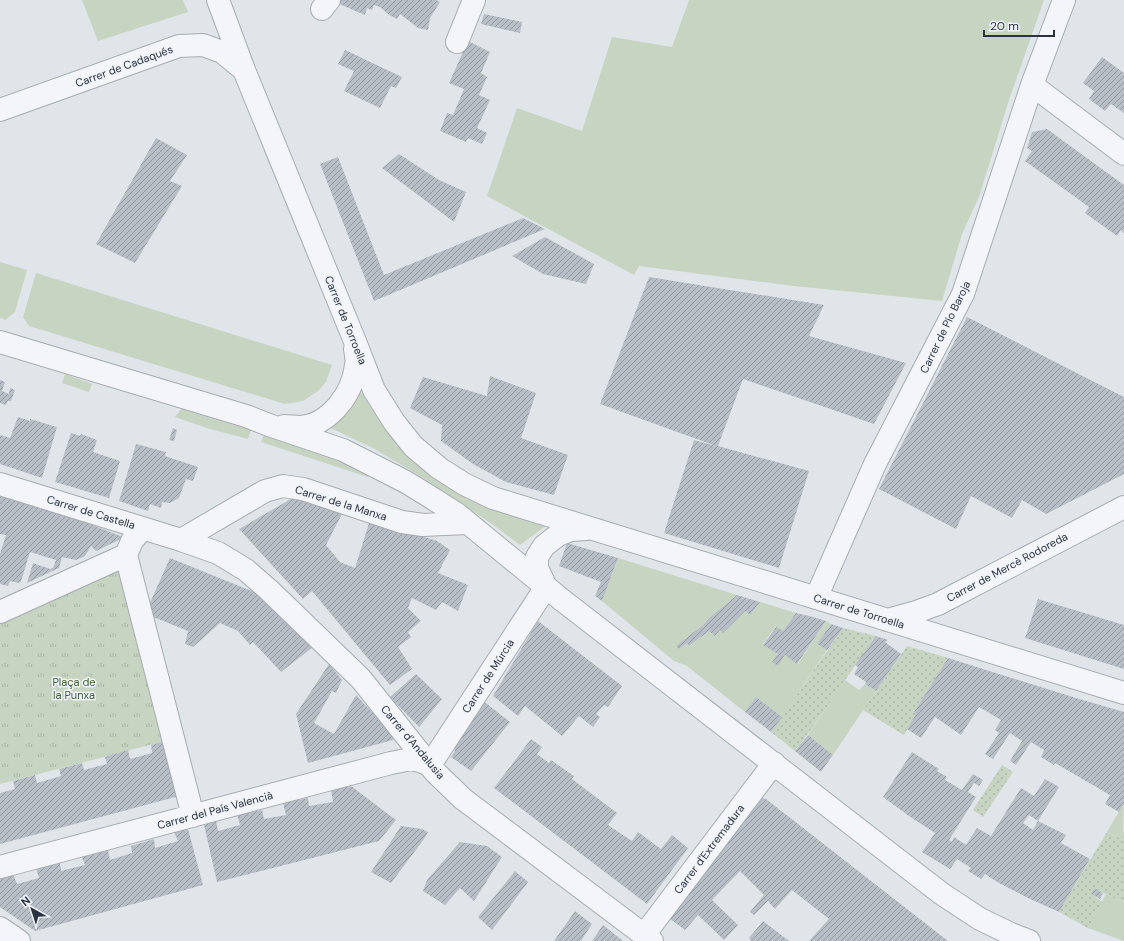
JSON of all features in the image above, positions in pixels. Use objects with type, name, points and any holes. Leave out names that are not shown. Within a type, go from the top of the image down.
[{"type":"street","name":"Carrer de Torroella","points":[[218,0],[244,70],[374,390],[394,422],[413,446],[438,468],[464,484],[493,498],[1124,693]]},
{"type":"street","points":[[457,42],[474,0]]},
{"type":"street","name":"Carrer de Pío Baroja","points":[[816,598],[875,464],[963,294],[1032,85],[1064,0]]},
{"type":"street","name":"Carrer de Cadaqués","points":[[0,110],[179,46],[203,46],[222,52],[244,70]]},
{"type":"street","points":[[1032,85],[1124,154]]},
{"type":"street","points":[[269,425],[300,427],[318,422],[333,412],[345,396],[353,381],[356,364],[354,339]]},
{"type":"street","points":[[0,342],[246,416],[343,450],[406,482],[432,498],[467,523],[546,587],[942,894],[980,919],[1029,941]]},
{"type":"street","name":"Carrer de Castella","points":[[0,484],[181,540]]},
{"type":"street","name":"Carrer de la Manxa","points":[[181,540],[265,491],[283,486],[303,489],[402,522],[423,525],[467,523]]},
{"type":"street","name":"Carrer de Mercè Rodoreda","points":[[887,620],[938,604],[1124,506]]},
{"type":"street","points":[[143,528],[132,541],[126,555],[193,816]]},
{"type":"street","name":"Carrer de Torroella","points":[[546,587],[538,568],[537,557],[544,546],[558,535],[571,530],[594,529]]},
{"type":"street","name":"Carrer d'Andalusia","points":[[181,540],[218,553],[246,570],[270,591],[361,679],[435,772],[463,798],[648,938]]},
{"type":"street","points":[[0,612],[126,555]]},
{"type":"street","name":"Carrer de Múrcia","points":[[430,765],[546,587]]},
{"type":"street","name":"Carrer del País Valencià","points":[[0,867],[391,763],[411,759],[430,765]]},
{"type":"street","name":"Carrer d'Extremadura","points":[[648,938],[774,764]]},
{"type":"street","points":[[0,928],[20,941]]},
{"type":"green space","points":[[82,0],[183,0],[188,12],[98,41]]},
{"type":"green space","points":[[689,0],[1044,0],[1010,97],[979,197],[962,234],[942,301],[794,286],[639,266],[634,275],[487,196],[517,108],[582,131],[612,37],[672,47]]},
{"type":"green space","points":[[0,262],[27,270],[15,312],[5,320],[0,318]]},
{"type":"green space","points":[[36,273],[332,365],[326,382],[318,391],[303,401],[285,404],[29,326],[23,317]]},
{"type":"green space","points":[[65,374],[92,384],[89,392],[62,383]]},
{"type":"green space","points":[[359,389],[392,436],[547,525],[520,545],[492,524],[425,479],[373,448],[326,426]]},
{"type":"green space","points":[[181,409],[251,430],[248,439],[210,429],[175,417]]},
{"type":"green space","points":[[264,434],[338,458],[369,474],[368,477],[261,442]]},
{"type":"green space","points":[[618,558],[737,595],[677,646],[679,649],[687,643],[690,646],[709,631],[715,636],[720,630],[745,611],[750,615],[760,602],[796,613],[783,631],[775,627],[763,644],[778,654],[773,662],[778,666],[785,655],[798,664],[826,621],[831,624],[817,644],[827,650],[782,717],[756,697],[745,712],[687,666],[674,661],[602,601]]},
{"type":"green space","name":"Plaça de la Punxa","points":[[116,569],[119,571],[165,741],[0,784],[0,620]]},
{"type":"green space","points":[[843,628],[876,636],[795,751],[771,732]]},
{"type":"green space","points":[[907,646],[948,658],[914,712],[916,714],[904,735],[863,710]]},
{"type":"green space","points":[[845,680],[859,690],[865,684],[876,691],[833,755],[808,735]]},
{"type":"green space","points":[[1002,765],[1013,772],[983,817],[973,810]]},
{"type":"green space","points":[[1124,803],[1123,832],[1124,840],[1107,832]]},
{"type":"green space","points":[[1107,832],[1124,840],[1124,903],[1094,888],[1091,894],[1102,902],[1088,928],[1059,912]]},
{"type":"green space","points":[[1106,894],[1124,903],[1124,941],[1088,928]]},
{"type":"building","points":[[339,0],[436,0],[440,2],[430,18],[428,30],[418,28],[400,14],[397,19],[389,15],[380,7],[374,5],[372,10],[367,8],[365,15],[337,3]]},
{"type":"building","points":[[484,14],[522,22],[520,33],[481,24]]},
{"type":"building","points":[[468,41],[490,52],[481,73],[487,77],[479,95],[490,100],[477,128],[487,133],[482,144],[468,138],[466,142],[440,131],[447,113],[453,115],[464,89],[449,83]]},
{"type":"building","points":[[345,50],[402,77],[396,88],[391,86],[380,108],[344,91],[354,71],[338,64]]},
{"type":"building","points":[[1102,57],[1124,73],[1124,113],[1111,104],[1105,111],[1089,99],[1094,91],[1083,83]]},
{"type":"building","points":[[1047,129],[1124,185],[1124,233],[1121,230],[1117,236],[1085,213],[1089,207],[1025,161],[1032,151],[1027,148],[1032,132]]},
{"type":"building","points":[[156,138],[187,155],[170,181],[182,186],[135,263],[96,244]]},
{"type":"building","points":[[399,154],[439,180],[466,192],[454,222],[382,168]]},
{"type":"building","points":[[338,157],[384,275],[523,218],[545,229],[374,301],[320,164]]},
{"type":"building","points":[[545,237],[594,264],[586,284],[543,274],[512,256]]},
{"type":"building","points":[[649,277],[824,305],[809,336],[906,363],[874,424],[743,379],[718,446],[809,471],[779,568],[664,533],[694,440],[716,446],[600,404]]},
{"type":"building","points":[[967,317],[1124,397],[1124,474],[1046,514],[1022,500],[1012,518],[971,496],[956,529],[879,489]]},
{"type":"building","points":[[490,376],[536,393],[521,438],[568,455],[554,495],[506,482],[473,464],[441,441],[442,425],[410,408],[423,377],[487,396]]},
{"type":"building","points":[[0,380],[5,382],[2,391],[9,394],[10,388],[15,390],[11,401],[8,401],[6,405],[0,403]]},
{"type":"building","points":[[18,417],[57,427],[42,478],[0,464],[0,435],[10,438]]},
{"type":"building","points":[[173,428],[177,430],[174,441],[169,440]]},
{"type":"building","points":[[71,433],[80,436],[81,434],[97,440],[93,452],[120,461],[109,498],[55,482]]},
{"type":"building","points":[[136,444],[166,452],[165,456],[198,467],[193,481],[186,479],[179,498],[170,503],[162,502],[161,508],[150,504],[148,511],[119,501]]},
{"type":"building","points":[[0,495],[74,518],[123,537],[96,551],[91,546],[85,556],[76,560],[62,557],[59,568],[27,583],[33,563],[50,569],[53,568],[56,560],[30,552],[21,581],[19,583],[10,581],[8,586],[0,584],[0,554],[6,535],[0,534]]},
{"type":"building","points":[[296,496],[343,512],[326,545],[340,562],[355,568],[370,520],[437,541],[450,550],[438,573],[468,585],[458,611],[442,602],[436,610],[412,598],[408,608],[421,621],[408,632],[411,637],[398,647],[412,669],[390,685],[312,591],[303,599],[239,529]]},
{"type":"building","points":[[567,543],[618,558],[602,601],[595,596],[601,582],[559,566]]},
{"type":"building","points":[[170,558],[254,592],[271,603],[313,647],[281,672],[253,642],[250,645],[238,631],[220,623],[193,647],[185,644],[188,631],[151,616],[148,607]]},
{"type":"building","points":[[737,595],[760,602],[750,615],[745,611],[723,633],[720,630],[715,636],[709,631],[689,646],[687,643],[679,649],[676,646],[703,625],[709,618]]},
{"type":"building","points":[[1038,599],[1124,625],[1124,669],[1025,638]]},
{"type":"building","points":[[796,613],[826,621],[797,664],[785,655],[778,666],[772,662],[778,654],[763,645],[776,627],[783,631]]},
{"type":"building","points":[[538,621],[622,686],[608,707],[604,705],[596,714],[600,717],[593,727],[579,716],[562,736],[525,706],[518,716],[493,696]]},
{"type":"building","points":[[831,624],[843,628],[827,650],[817,644]]},
{"type":"building","points":[[876,636],[888,640],[885,642],[901,654],[876,691],[854,674],[858,667],[855,665]]},
{"type":"building","points":[[948,658],[1124,712],[1124,803],[1119,812],[1105,804],[1110,795],[1055,763],[1054,765],[1041,757],[1044,750],[1031,742],[1016,765],[1010,761],[1022,741],[1010,733],[993,759],[985,754],[999,733],[995,730],[1001,720],[979,707],[961,735],[935,717],[921,738],[907,729],[916,714],[914,712]]},
{"type":"building","points":[[329,664],[342,680],[336,693],[332,691],[314,723],[334,734],[356,695],[394,736],[393,740],[308,763],[296,714]]},
{"type":"building","points":[[416,674],[442,699],[419,727],[390,697]]},
{"type":"building","points":[[756,697],[782,717],[771,732],[745,712]]},
{"type":"building","points":[[482,700],[510,722],[471,771],[451,757],[455,751],[455,745]]},
{"type":"building","points":[[808,735],[833,755],[821,772],[795,751]]},
{"type":"building","points":[[531,739],[542,747],[537,754],[549,763],[551,760],[574,776],[572,779],[617,813],[608,825],[632,841],[638,832],[661,849],[672,835],[688,848],[647,904],[494,788]]},
{"type":"building","points":[[165,741],[179,796],[0,844],[0,793],[15,789],[13,781],[35,775],[37,783],[61,776],[59,769],[82,763],[84,770],[107,764],[105,757],[128,750],[130,759],[152,753],[151,745]]},
{"type":"building","points":[[912,752],[939,769],[937,771],[947,777],[945,780],[962,790],[973,774],[983,780],[979,786],[974,783],[968,792],[976,797],[949,840],[952,842],[954,837],[966,845],[977,828],[991,836],[1021,788],[1034,796],[1045,779],[1059,787],[1038,821],[1066,835],[1061,843],[1090,859],[1059,912],[1028,898],[985,874],[981,879],[968,871],[971,868],[957,859],[950,869],[922,852],[935,833],[883,797]],"holes":[[[1029,815],[1038,821],[1033,830],[1023,823]]]},
{"type":"building","points":[[351,786],[396,820],[379,841],[217,882],[204,825],[216,820],[218,831],[240,825],[237,814],[262,810],[264,819],[286,815],[283,803],[308,798],[309,806],[333,802],[331,790]]},
{"type":"building","points":[[762,798],[766,799],[948,941],[809,941],[829,919],[792,890],[775,909],[768,901],[754,915],[750,912],[764,895],[740,871],[712,900],[738,925],[724,940],[698,915],[685,930],[669,918],[758,801]]},
{"type":"building","points":[[401,826],[422,829],[428,832],[391,883],[371,872]]},
{"type":"building","points":[[188,829],[203,885],[35,931],[0,907],[0,878],[13,874],[17,884],[39,878],[36,868],[60,862],[61,871],[85,865],[82,857],[108,850],[110,860],[132,853],[131,846],[154,839],[155,848],[178,841],[174,832]]},
{"type":"building","points":[[460,842],[487,846],[502,857],[474,901],[460,888],[445,905],[423,891],[427,880]]},
{"type":"building","points":[[515,871],[528,882],[492,930],[478,917]]},
{"type":"building","points":[[1094,888],[1103,893],[1100,899],[1091,894]]},
{"type":"building","points":[[575,911],[592,924],[581,941],[554,941]]},
{"type":"building","points":[[763,921],[789,941],[751,941],[749,938]]},
{"type":"building","points":[[603,925],[623,941],[592,941]]}]
